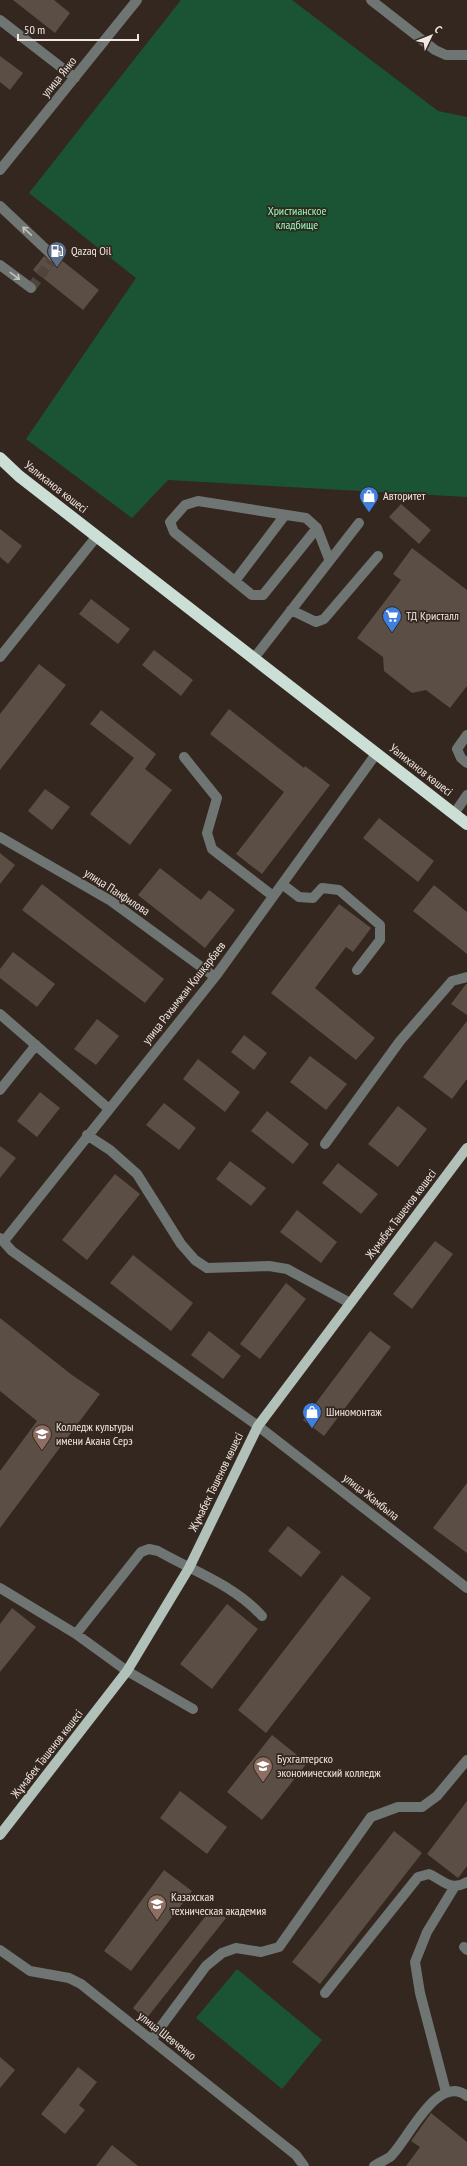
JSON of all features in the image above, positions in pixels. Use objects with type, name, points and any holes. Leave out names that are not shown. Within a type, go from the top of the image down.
[{"type":"highway","name":"Уәлиханов көшесі","points":[[0,459],[19,476],[467,824]]},
{"type":"highway","points":[[0,459],[25,471],[462,811]]},
{"type":"main road","name":"Жұмабек Тәшенов көшесі","points":[[0,1835],[127,1671],[189,1568],[258,1426],[467,1148]]},
{"type":"street","name":"улица Янко","points":[[0,170],[76,78],[137,0]]},
{"type":"street","points":[[370,0],[435,50],[455,56],[467,56]]},
{"type":"street","points":[[0,20],[76,78]]},
{"type":"street","points":[[0,206],[54,257]]},
{"type":"street","points":[[0,265],[31,288]]},
{"type":"street","points":[[317,528],[263,595],[252,595],[174,532],[170,522],[185,505],[198,501],[306,518],[317,528],[329,559]]},
{"type":"street","points":[[235,581],[285,515]]},
{"type":"street","points":[[258,653],[329,559],[359,523]]},
{"type":"street","points":[[0,657],[97,536]]},
{"type":"street","points":[[291,610],[316,622],[324,619],[378,556]]},
{"type":"street","points":[[467,735],[457,748],[461,758],[467,763]]},
{"type":"street","name":"улица Рахымжан Қошқарбаев","points":[[2,1239],[215,977],[376,754]]},
{"type":"street","points":[[184,757],[218,798],[207,833],[212,849],[273,896]]},
{"type":"street","points":[[462,811],[467,795]]},
{"type":"street","name":"улица Панфилова","points":[[0,837],[111,901],[215,977]]},
{"type":"street","points":[[282,884],[299,897],[313,898],[322,888],[339,890],[380,925],[380,940],[357,970]]},
{"type":"street","points":[[325,1144],[400,1041],[452,981],[467,977]]},
{"type":"street","points":[[0,1014],[109,1108]]},
{"type":"street","points":[[0,1090],[36,1045]]},
{"type":"street","points":[[87,1135],[110,1150],[137,1174],[181,1244],[195,1260],[207,1268],[270,1266],[288,1269],[350,1303]]},
{"type":"street","name":"улица Жамбыла","points":[[2,1239],[6,1246],[12,1251],[258,1426],[467,1588]]},
{"type":"street","points":[[76,1634],[141,1552],[149,1549],[158,1551],[235,1592],[250,1602],[262,1616]]},
{"type":"street","points":[[0,1588],[76,1634],[127,1671],[193,1709]]},
{"type":"street","points":[[151,2040],[206,1966],[222,1953],[236,1948],[261,1952],[279,1947],[371,1818],[398,1807],[422,1807],[438,1796],[467,1760]]},
{"type":"street","points":[[325,1993],[418,1877],[429,1874],[447,1885],[455,1886],[467,1882]]},
{"type":"street","points":[[446,2092],[420,1993],[415,1962],[427,1932],[455,1886]]},
{"type":"street","name":"улица Шевченко","points":[[0,1950],[30,1971],[69,1978],[81,1984],[296,2155],[304,2166]]},
{"type":"street","points":[[374,2166],[390,2156],[431,2102],[446,2092],[463,2092],[467,2096]]},
{"type":"street","points":[[296,2155],[298,2166]]},
{"type":"green space","name":"Христианское кладбище","points":[[181,0],[292,0],[438,111],[467,117],[467,497],[168,480],[132,518],[26,439],[136,278],[29,193]]},
{"type":"green space","points":[[237,1969],[322,2040],[282,2089],[196,2018]]},
{"type":"building","points":[[13,0],[54,0],[70,13],[55,33]]},
{"type":"building","points":[[0,56],[23,73],[10,90],[0,82]]},
{"type":"building","points":[[44,256],[53,263],[60,259],[99,290],[83,310],[33,270]]},
{"type":"building","points":[[401,504],[431,530],[419,544],[389,517]]},
{"type":"building","points":[[0,529],[22,546],[8,564],[0,557]]},
{"type":"building","points":[[412,548],[467,590],[467,686],[450,708],[426,690],[412,693],[384,671],[383,657],[357,638],[401,580],[393,574]]},
{"type":"building","points":[[91,599],[130,629],[118,644],[79,614]]},
{"type":"building","points":[[154,650],[193,680],[181,696],[142,665]]},
{"type":"building","points":[[39,664],[66,685],[0,770],[0,714]]},
{"type":"building","points":[[229,709],[304,768],[305,766],[330,785],[262,874],[236,854],[284,792],[210,734]]},
{"type":"building","points":[[101,710],[156,754],[145,769],[172,790],[130,845],[90,814],[134,758],[90,724]]},
{"type":"building","points":[[45,789],[70,807],[52,830],[28,811]]},
{"type":"building","points":[[379,818],[434,861],[418,882],[363,838]]},
{"type":"building","points":[[0,853],[15,865],[0,884]]},
{"type":"building","points":[[160,868],[201,900],[209,890],[235,910],[205,948],[138,895]]},
{"type":"building","points":[[42,884],[164,979],[145,1003],[22,910]]},
{"type":"building","points":[[434,885],[467,912],[467,954],[413,911]]},
{"type":"building","points":[[339,904],[371,928],[353,952],[346,947],[315,988],[375,1038],[356,1060],[271,993]]},
{"type":"building","points":[[13,952],[55,984],[37,1007],[0,978],[0,969]]},
{"type":"building","points":[[467,984],[467,1015],[451,1004]]},
{"type":"building","points":[[97,1019],[119,1036],[96,1065],[74,1049]]},
{"type":"building","points":[[467,1021],[467,1079],[452,1099],[423,1077]]},
{"type":"building","points":[[244,1035],[267,1053],[254,1070],[231,1052]]},
{"type":"building","points":[[310,1056],[347,1084],[326,1110],[290,1082]]},
{"type":"building","points":[[198,1059],[240,1092],[225,1112],[183,1079]]},
{"type":"building","points":[[40,1092],[60,1108],[37,1137],[17,1121]]},
{"type":"building","points":[[164,1103],[196,1128],[179,1150],[146,1125]]},
{"type":"building","points":[[398,1106],[427,1129],[398,1167],[368,1144]]},
{"type":"building","points":[[267,1111],[309,1144],[293,1164],[251,1131]]},
{"type":"building","points":[[0,1146],[16,1158],[0,1178]]},
{"type":"building","points":[[230,1161],[266,1188],[251,1206],[216,1179]]},
{"type":"building","points":[[338,1163],[378,1194],[361,1214],[322,1183]]},
{"type":"building","points":[[115,1174],[140,1194],[87,1260],[62,1240]]},
{"type":"building","points":[[297,1210],[337,1242],[321,1263],[280,1232]]},
{"type":"building","points":[[435,1241],[453,1254],[412,1309],[393,1294]]},
{"type":"building","points":[[133,1255],[193,1303],[171,1331],[110,1283]]},
{"type":"building","points":[[286,1283],[306,1299],[260,1359],[240,1344]]},
{"type":"building","points":[[0,1318],[72,1375],[100,1394],[0,1528],[0,1471],[37,1421],[0,1391]]},
{"type":"building","points":[[209,1331],[241,1356],[223,1379],[191,1355]]},
{"type":"building","points":[[370,1331],[391,1347],[324,1436],[303,1420]]},
{"type":"building","points":[[467,1483],[467,1553],[433,1528]]},
{"type":"building","points":[[288,1526],[321,1552],[301,1577],[268,1551]]},
{"type":"building","points":[[342,1575],[371,1598],[266,1733],[238,1710]]},
{"type":"building","points":[[227,1604],[258,1629],[212,1689],[180,1664]]},
{"type":"building","points":[[12,1608],[36,1627],[0,1672],[0,1624]]},
{"type":"building","points":[[272,1735],[307,1763],[262,1820],[227,1792]]},
{"type":"building","points":[[180,1791],[227,1827],[207,1854],[160,1818]]},
{"type":"building","points":[[467,1801],[467,1866],[458,1878],[427,1854]]},
{"type":"building","points":[[394,1831],[422,1853],[320,1984],[292,1962]]},
{"type":"building","points":[[164,1870],[192,1891],[131,1971],[104,1951]]},
{"type":"building","points":[[212,1908],[226,1918],[146,2019],[133,2008]]},
{"type":"building","points":[[0,2057],[15,2070],[0,2088]]},
{"type":"building","points":[[78,2067],[97,2082],[79,2105],[85,2110],[65,2134],[41,2114]]},
{"type":"building","points":[[431,2113],[467,2142],[467,2166],[406,2166],[420,2147],[411,2141]]},
{"type":"building","points":[[112,2145],[138,2166],[96,2166]]},
{"type":"tunnel","points":[[31,288],[54,257]]},
{"type":"place","name":"Qazaq Oil","points":[[57,268]]},
{"type":"place","name":"Авторитет","points":[[369,513]]},
{"type":"place","name":"ТД Кристалл","points":[[392,633]]},
{"type":"place","name":"Шиномонтаж","points":[[312,1429]]},
{"type":"place","name":"Колледж культуры имени Акана Серэ","points":[[42,1451]]},
{"type":"place","name":"Бухгалтерско экономический колледж","points":[[263,1783]]},
{"type":"place","name":"Казахская техническая академия","points":[[157,1921]]}]
